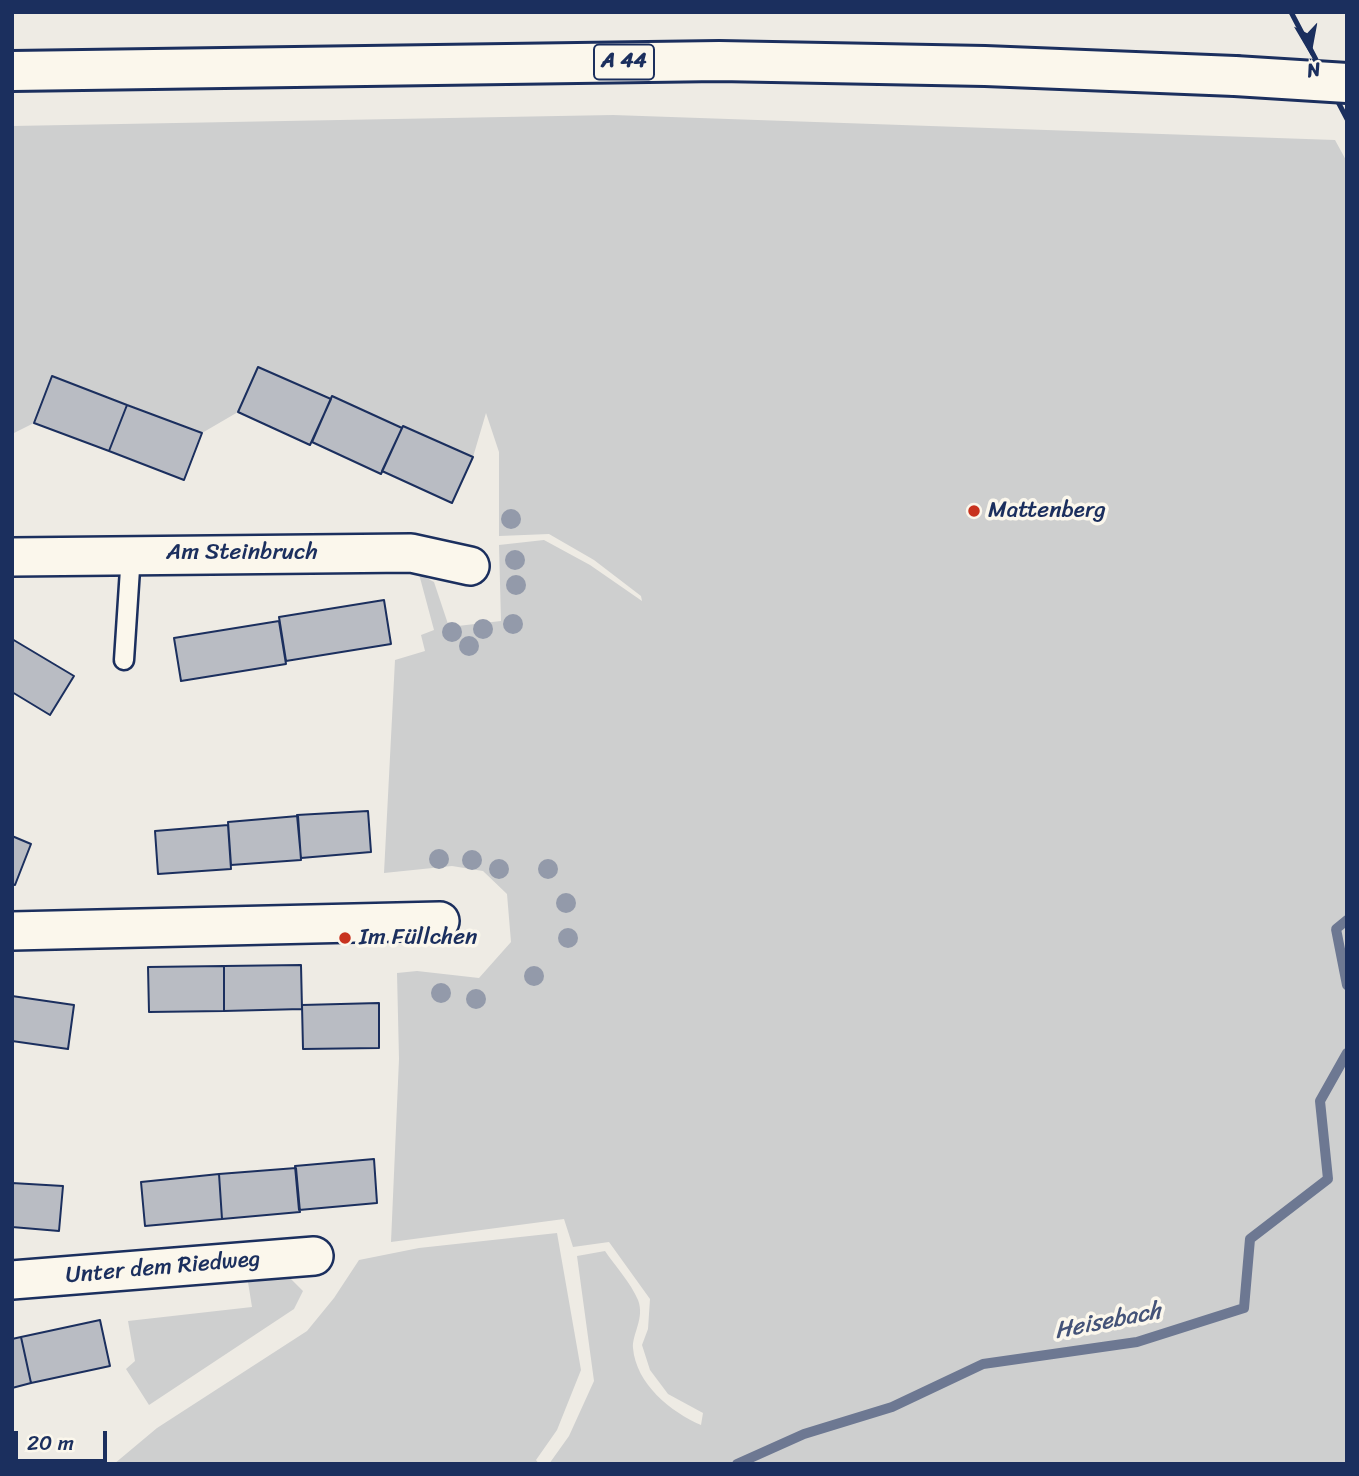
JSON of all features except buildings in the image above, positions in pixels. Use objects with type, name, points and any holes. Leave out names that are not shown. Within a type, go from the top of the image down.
[{"type":"highway","name":"A 44","points":[[12,71],[719,61],[985,66],[1347,83]]},
{"type":"street","name":"Am Steinbruch","points":[[12,557],[411,553],[470,566]]},
{"type":"street","points":[[12,930],[440,921]]},
{"type":"street","name":"Unter dem Riedweg","points":[[12,1280],[314,1256]]},
{"type":"lane","points":[[124,660],[131,554]]},
{"type":"shaded area","points":[[613,115],[1335,140],[1347,162],[1347,1464],[549,1464],[569,1436],[594,1381],[577,1256],[605,1251],[623,1275],[640,1307],[633,1348],[641,1373],[648,1385],[667,1404],[701,1425],[703,1413],[668,1394],[650,1370],[642,1345],[648,1329],[650,1299],[609,1242],[573,1247],[564,1219],[391,1242],[399,1059],[397,973],[417,971],[479,978],[511,942],[507,894],[483,871],[452,866],[384,873],[395,660],[425,651],[421,635],[434,630],[419,574],[434,582],[449,627],[501,621],[499,545],[544,540],[590,565],[642,601],[641,596],[594,560],[549,534],[499,536],[499,452],[486,413],[473,457],[258,367],[238,412],[202,433],[52,376],[34,423],[12,434],[12,126]]},
{"type":"shaded area","points":[[557,1233],[581,1370],[557,1430],[536,1460],[539,1464],[114,1464],[157,1428],[307,1331],[334,1298],[359,1260],[419,1248]]},
{"type":"shaded area","points":[[290,1278],[303,1291],[294,1309],[149,1405],[126,1369],[135,1361],[128,1321],[252,1307],[248,1282]]},
{"type":"waterway","name":"Heisebach","points":[[1347,920],[1336,929],[1347,985]]},
{"type":"waterway","name":"Heisebach","points":[[737,1464],[804,1434],[892,1407],[983,1364],[1137,1342],[1244,1308],[1250,1239],[1328,1179],[1320,1101],[1347,1053]]},
{"type":"railway","points":[[1291,12],[1347,119]]},
{"type":"place","name":"Mattenberg","points":[[974,511]]},
{"type":"place","name":"Im Füllchen","points":[[345,938]]}]
